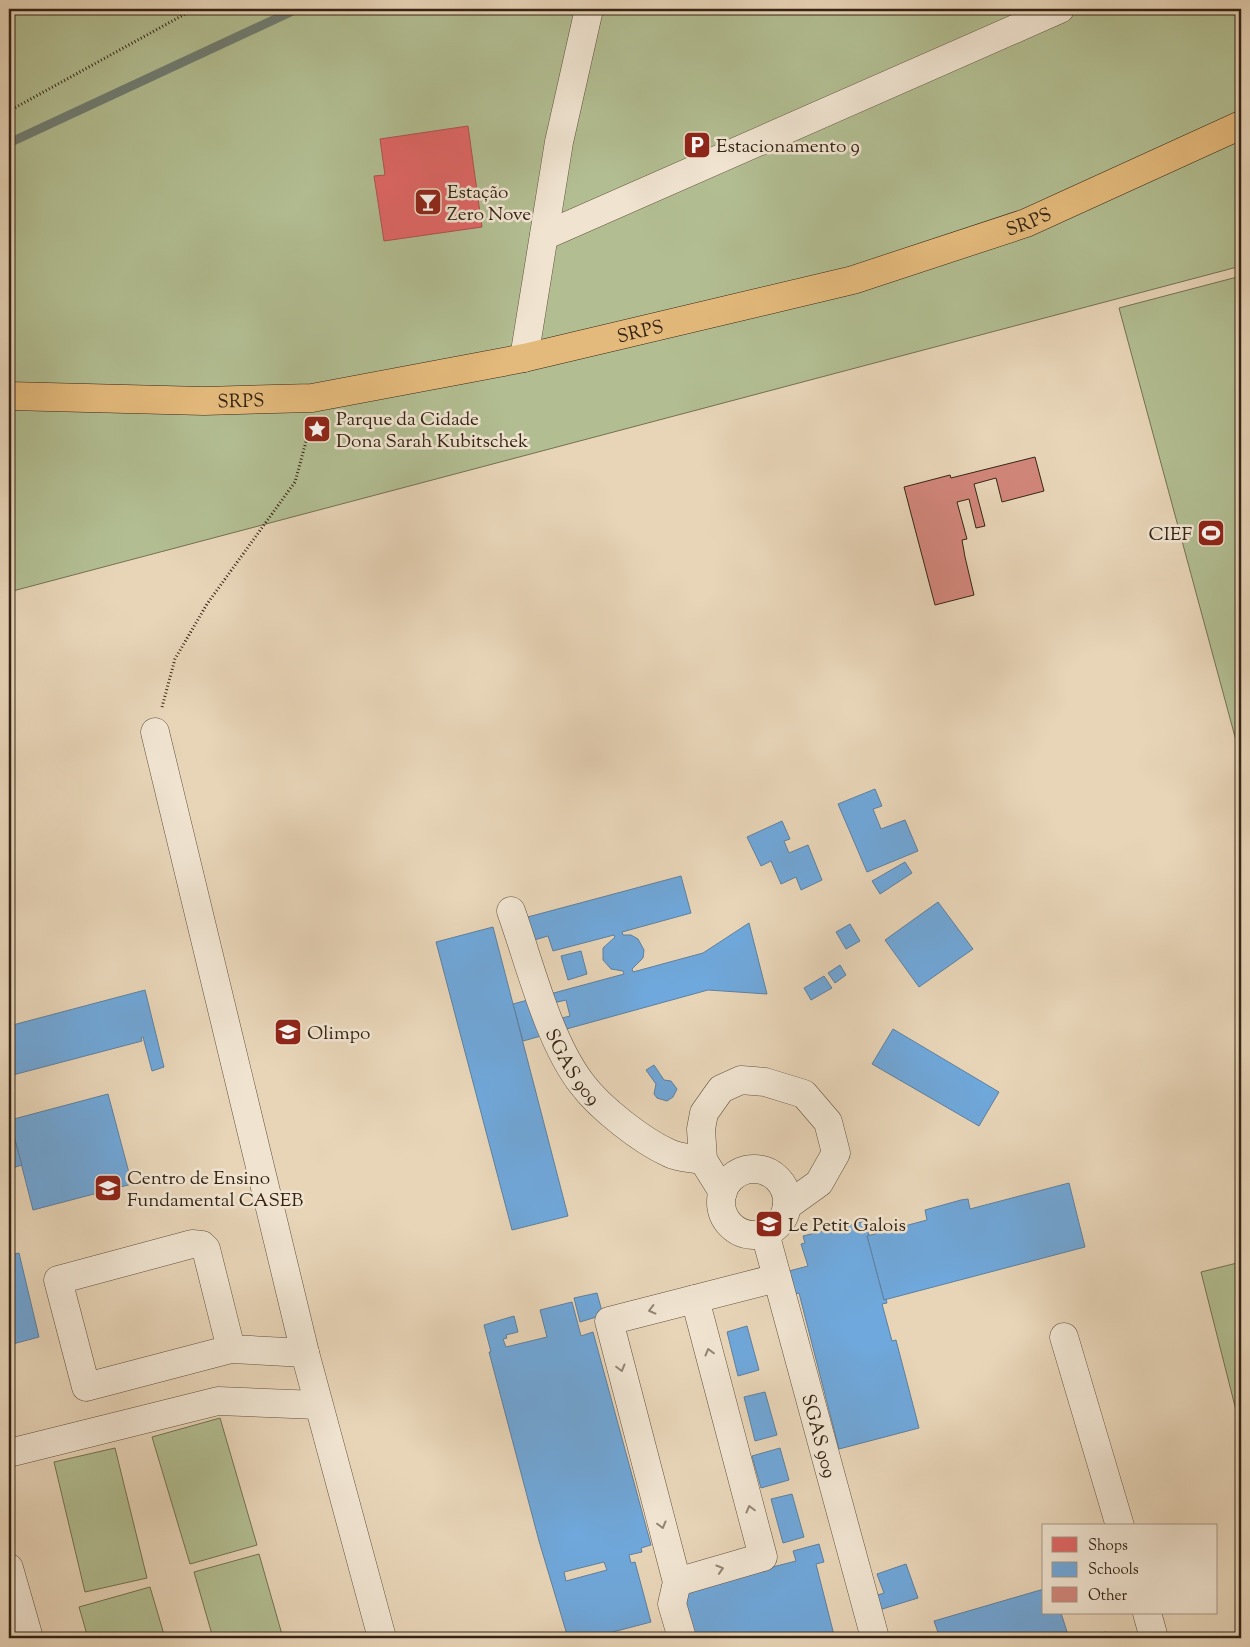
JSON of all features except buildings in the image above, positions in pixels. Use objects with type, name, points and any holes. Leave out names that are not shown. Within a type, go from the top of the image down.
[{"type":"main road","name":"SRPS","points":[[9,396],[204,401],[312,398],[524,358],[853,280],[1026,223],[1241,125]]},
{"type":"lane","points":[[524,358],[559,142],[589,9]]},
{"type":"lane","points":[[544,236],[1060,9]]},
{"type":"lane","points":[[155,732],[318,1405],[382,1638]]},
{"type":"lane","name":"SGAS 909","points":[[511,911],[546,1011],[563,1050],[582,1084],[638,1134],[670,1154],[703,1160]]},
{"type":"lane","points":[[723,1192],[703,1160],[701,1129],[704,1113],[721,1089],[740,1080],[765,1082],[804,1094],[828,1122],[836,1153],[819,1182],[787,1206]]},
{"type":"lane","points":[[749,1170],[761,1170],[772,1175],[781,1183],[786,1194],[787,1206],[784,1218],[776,1227],[766,1233],[754,1235],[742,1233],[731,1226],[724,1216],[721,1204],[723,1192],[728,1182],[737,1174],[749,1170]]},
{"type":"lane","name":"SGAS 909","points":[[766,1233],[874,1638]]},
{"type":"lane","points":[[231,1349],[206,1249],[202,1245],[192,1244],[58,1280],[86,1387],[231,1349],[305,1353]]},
{"type":"lane","points":[[682,1638],[672,1604],[677,1582],[609,1321],[777,1278]]},
{"type":"lane","points":[[677,1582],[763,1556],[695,1299]]},
{"type":"lane","points":[[1064,1337],[1119,1524]]},
{"type":"lane","points":[[9,1453],[218,1401],[318,1405]]},
{"type":"lane","points":[[9,1568],[29,1638]]},
{"type":"lane","points":[[1147,1614],[1154,1638]]},
{"type":"path","points":[[9,111],[194,9]]},
{"type":"path","points":[[155,732],[175,660],[207,604],[295,482],[310,428],[312,398]]},
{"type":"green space","name":"Parque da Cidade Dona Sarah Kubitschek","points":[[9,9],[1241,9],[1241,266],[9,592]]},
{"type":"green space","name":"CIEF","points":[[1241,276],[1241,759],[1119,308]]},
{"type":"green space","points":[[1241,1262],[1241,1430],[1201,1272]]},
{"type":"green space","points":[[220,1418],[257,1545],[190,1564],[152,1437]]},
{"type":"green space","points":[[115,1448],[147,1578],[85,1592],[54,1462]]},
{"type":"green space","points":[[259,1554],[283,1638],[213,1638],[194,1572]]},
{"type":"green space","points":[[150,1587],[165,1638],[88,1638],[79,1607]]},
{"type":"waterway","points":[[9,143],[297,9]]},
{"type":"place","name":"Estacionamento 9","points":[[697,145]]},
{"type":"place","name":"Estação Zero Nove","points":[[428,202]]},
{"type":"place","name":"Parque da Cidade Dona Sarah Kubitschek","points":[[317,429]]},
{"type":"place","name":"CIEF","points":[[1211,533]]},
{"type":"place","name":"Olimpo","points":[[288,1032]]},
{"type":"place","name":"Centro de Ensino Fundamental CASEB","points":[[108,1188]]},
{"type":"place","name":"Le Petit Galois","points":[[769,1224]]}]
